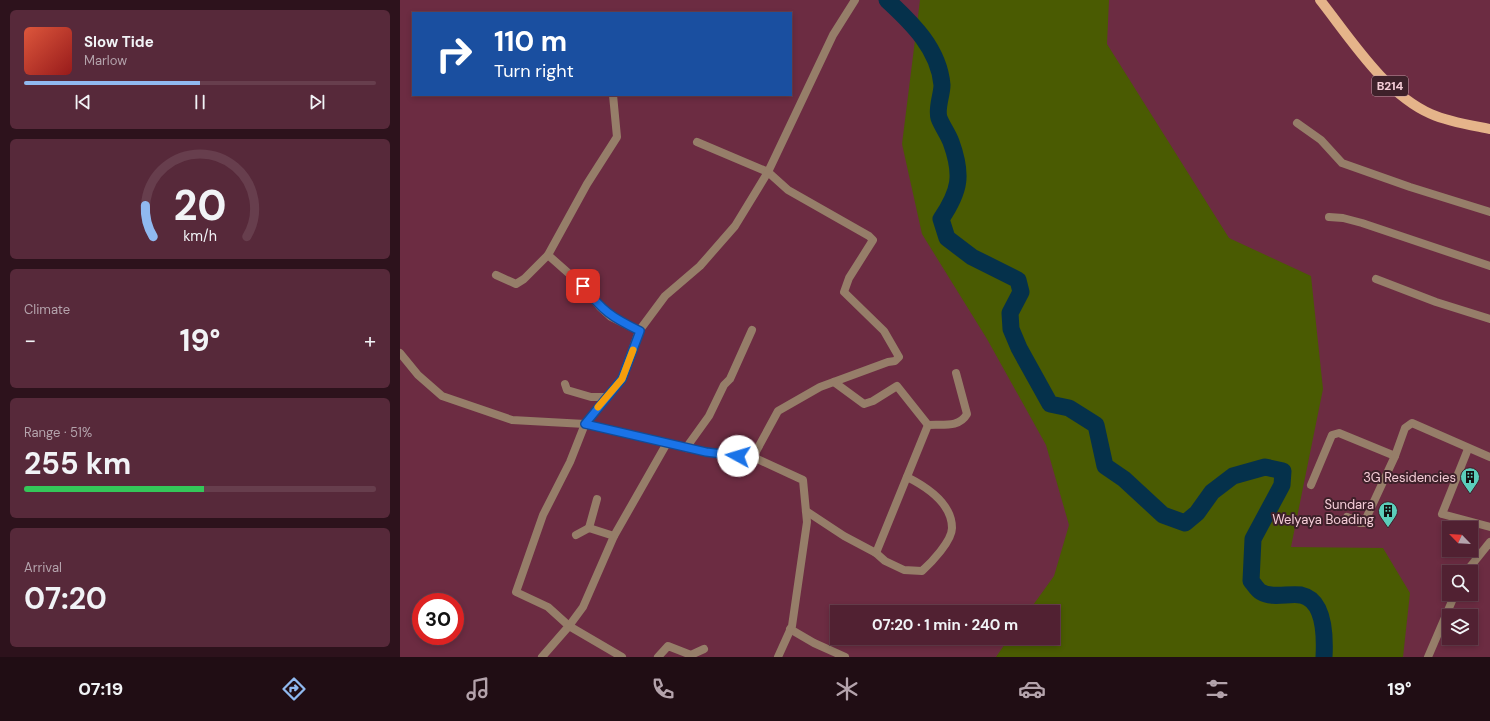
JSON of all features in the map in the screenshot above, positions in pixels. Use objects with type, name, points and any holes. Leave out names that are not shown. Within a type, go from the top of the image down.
[{"type":"main road","name":"B214","points":[[1320,0],[1380,75],[1400,94],[1429,113],[1447,120],[1490,129]]},
{"type":"street","points":[[622,657],[569,626],[548,607],[516,592],[543,515],[570,462],[585,424],[622,379],[640,331],[665,296],[700,266],[735,226],[768,172],[833,35],[855,0]]},
{"type":"street","points":[[496,275],[516,284],[524,279],[548,255],[587,184],[617,137],[613,96]]},
{"type":"street","points":[[1297,123],[1321,140],[1342,163],[1410,187],[1490,212]]},
{"type":"street","points":[[697,142],[768,172],[788,190],[857,229],[873,240],[849,278],[844,292],[884,331],[899,357],[895,361],[888,362],[820,387],[778,411],[753,458]]},
{"type":"street","points":[[1329,217],[1343,218],[1362,223],[1490,266]]},
{"type":"street","points":[[548,255],[583,286],[600,307],[611,317],[640,331]]},
{"type":"street","points":[[1376,279],[1436,302],[1490,318]]},
{"type":"street","points":[[686,448],[709,416],[724,385],[730,379],[752,330]]},
{"type":"street","points":[[400,353],[418,375],[442,396],[512,420],[585,424],[686,448],[753,458],[802,480],[807,522],[790,629],[778,657]]},
{"type":"street","points":[[928,425],[957,424],[964,420],[967,414],[956,373]]},
{"type":"street","points":[[834,382],[864,404],[873,401],[896,386],[928,425]]},
{"type":"street","points":[[565,384],[566,390],[591,397],[606,397]]},
{"type":"street","points":[[1347,516],[1360,523],[1364,522],[1395,456],[1405,428],[1412,423],[1468,449],[1490,457]]},
{"type":"street","points":[[876,553],[928,425]]},
{"type":"street","points":[[1311,485],[1332,435],[1339,433],[1395,456]]},
{"type":"street","points":[[542,657],[569,626],[583,607],[614,536],[667,443]]},
{"type":"street","points":[[1468,449],[1442,514],[1490,527]]},
{"type":"street","points":[[806,511],[844,536],[876,553],[885,561],[904,570],[922,571],[938,556],[952,530],[949,514],[938,497],[923,485],[907,477]]},
{"type":"street","points":[[589,528],[597,499]]},
{"type":"street","points":[[576,535],[589,528],[614,536]]},
{"type":"street","points":[[1472,565],[1490,542]]},
{"type":"street","points":[[1428,657],[1453,601]]},
{"type":"street","points":[[790,629],[814,643],[845,657]]},
{"type":"street","points":[[658,657],[668,646],[691,655],[704,649]]},
{"type":"green space","points":[[920,0],[1109,0],[1107,44],[1229,238],[1311,276],[1323,389],[1291,547],[1383,548],[1410,593],[1403,657],[996,657],[1004,645],[1060,645],[1060,605],[1033,605],[1054,576],[1069,525],[1046,445],[987,339],[922,234],[902,144]]},
{"type":"waterway","points":[[887,0],[906,18],[923,38],[930,48],[940,72],[942,85],[938,114],[951,142],[955,154],[958,173],[956,191],[941,219],[947,238],[972,257],[1018,280],[1021,292],[1010,313],[1011,329],[1019,348],[1050,404],[1069,408],[1096,425],[1105,466],[1124,479],[1163,515],[1185,523],[1197,513],[1212,492],[1233,476],[1265,467],[1283,471],[1282,485],[1253,539],[1251,581],[1258,590],[1266,594],[1301,595],[1309,598],[1315,604],[1322,621],[1324,657]]},
{"type":"slow traffic","points":[[598,407],[622,379],[631,359],[633,350]]},
{"type":"place","name":"3G Residencies","points":[[1470,494]]},
{"type":"place","name":"Sundara Welyaya Boading","points":[[1388,528]]},
{"type":"route","points":[[583,286],[600,307],[611,317],[640,331],[631,359],[622,379],[594,411],[585,424],[706,452],[738,456]]}]
